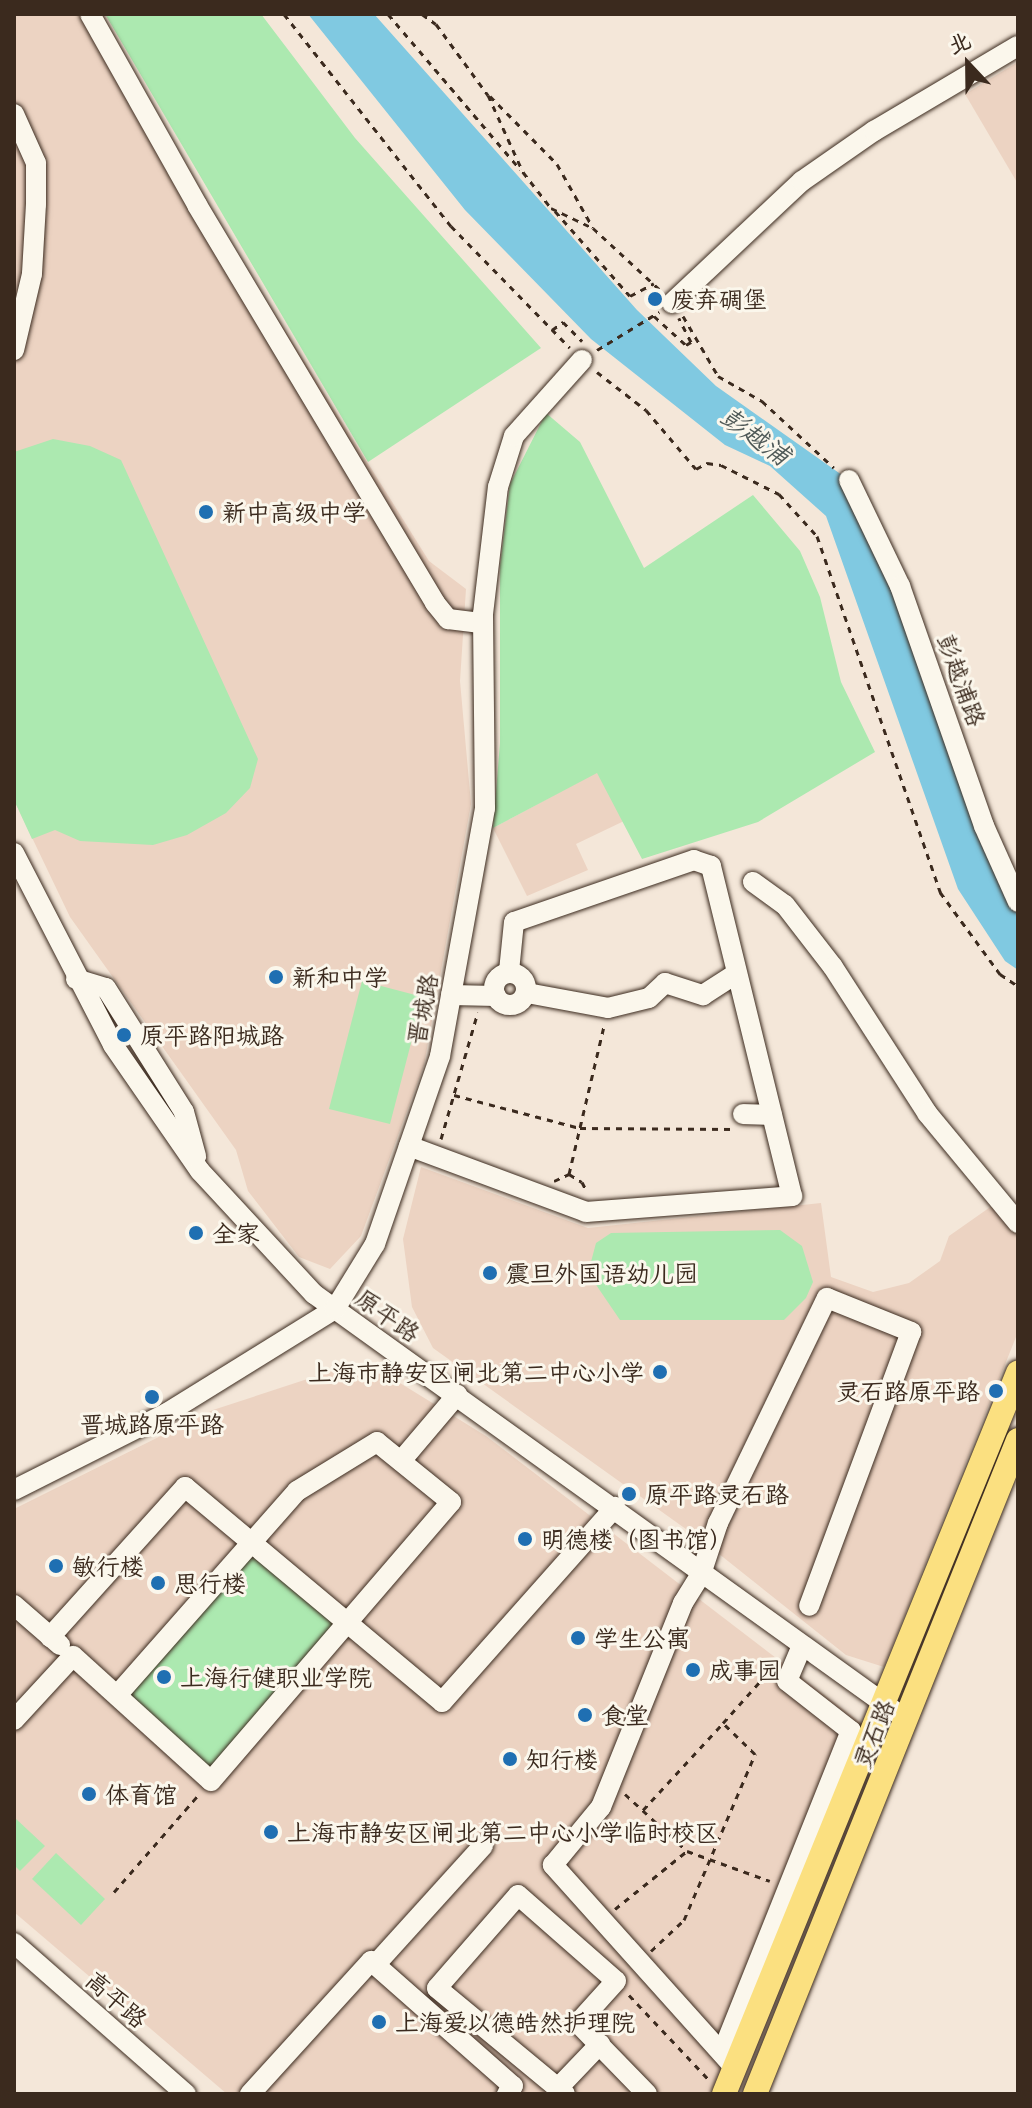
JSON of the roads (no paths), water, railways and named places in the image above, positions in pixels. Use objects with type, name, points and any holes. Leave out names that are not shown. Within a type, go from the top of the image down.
[{"type":"main road","name":"灵石路","points":[[719,2089],[885,1705],[1018,1373]]},
{"type":"main road","name":"灵石路","points":[[755,2094],[1018,1440]]},
{"type":"street","points":[[90,14],[197,205],[435,603],[448,619],[483,623]]},
{"type":"street","points":[[672,303],[802,181],[874,131],[1018,46]]},
{"type":"street","points":[[14,114],[36,163],[36,204],[32,274],[14,350]]},
{"type":"street","name":"晋城路","points":[[14,1490],[167,1413],[335,1309],[375,1244],[440,1056],[485,808],[483,623],[498,487],[514,436],[586,351]]},
{"type":"street","name":"彭越浦路","points":[[849,480],[900,586],[984,826],[1018,902]]},
{"type":"street","name":"原平路","points":[[14,853],[76,979],[113,1045],[200,1171],[314,1294],[615,1507],[701,1574],[906,1719]]},
{"type":"street","points":[[409,1146],[537,1185],[586,1212],[792,1196],[711,866],[694,860],[514,922],[509,971]]},
{"type":"street","points":[[753,882],[785,905],[833,967],[927,1113],[1018,1223]]},
{"type":"street","points":[[489,996],[498,977],[509,971]]},
{"type":"street","points":[[509,971],[518,975],[527,993]]},
{"type":"street","points":[[527,993],[608,1008],[649,998],[665,983],[703,995],[737,973]]},
{"type":"street","points":[[451,995],[489,996],[514,1006],[527,993]]},
{"type":"street","points":[[743,1114],[774,1122]]},
{"type":"street","points":[[802,1646],[787,1681],[851,1731],[788,1889],[729,2061],[553,1865],[601,1807],[683,1603],[701,1574],[718,1523],[827,1298],[911,1332],[809,1606]]},
{"type":"street","points":[[401,1461],[457,1395]]},
{"type":"street","points":[[14,1605],[211,1781],[451,1502],[377,1442],[297,1491],[117,1695]]},
{"type":"street","points":[[50,1637],[185,1487],[442,1702],[615,1507]]},
{"type":"street","points":[[14,1720],[73,1656]]},
{"type":"street","points":[[375,1965],[483,1846]]},
{"type":"street","points":[[600,2044],[562,2091],[437,1988],[518,1895],[616,1981],[578,2023],[600,2044],[647,2094]]},
{"type":"street","name":"高平路","points":[[14,1943],[186,2094]]},
{"type":"street","points":[[250,2094],[371,1961],[513,2086],[507,2094]]},
{"type":"water","name":"彭越浦","points":[[308,14],[374,14],[637,310],[716,386],[849,480],[1018,902],[1018,970],[1005,961],[958,889],[826,516],[770,466],[725,445],[591,339],[465,210]]},
{"type":"place","name":"废弃碉堡","points":[[655,299]]},
{"type":"place","name":"新中高级中学","points":[[206,512]]},
{"type":"place","name":"新和中学","points":[[276,977]]},
{"type":"place","name":"原平路阳城路","points":[[124,1035]]},
{"type":"place","name":"全家","points":[[196,1233]]},
{"type":"place","name":"震旦外国语幼儿园","points":[[490,1273]]},
{"type":"place","name":"上海市静安区闸北第二中心小学","points":[[660,1372]]},
{"type":"place","name":"灵石路原平路","points":[[996,1391]]},
{"type":"place","name":"晋城路原平路","points":[[152,1397]]},
{"type":"place","name":"原平路灵石路","points":[[629,1494]]},
{"type":"place","name":"明德楼（图书馆）","points":[[525,1539]]},
{"type":"place","name":"敏行楼","points":[[56,1566]]},
{"type":"place","name":"思行楼","points":[[158,1583]]},
{"type":"place","name":"学生公寓","points":[[578,1638]]},
{"type":"place","name":"成事园","points":[[693,1670]]},
{"type":"place","name":"上海行健职业学院","points":[[164,1677]]},
{"type":"place","name":"食堂","points":[[585,1715]]},
{"type":"place","name":"知行楼","points":[[510,1759]]},
{"type":"place","name":"体育馆","points":[[89,1794]]},
{"type":"place","name":"上海市静安区闸北第二中心小学临时校区","points":[[271,1832]]},
{"type":"place","name":"上海爱以德皓然护理院","points":[[379,2022]]}]
